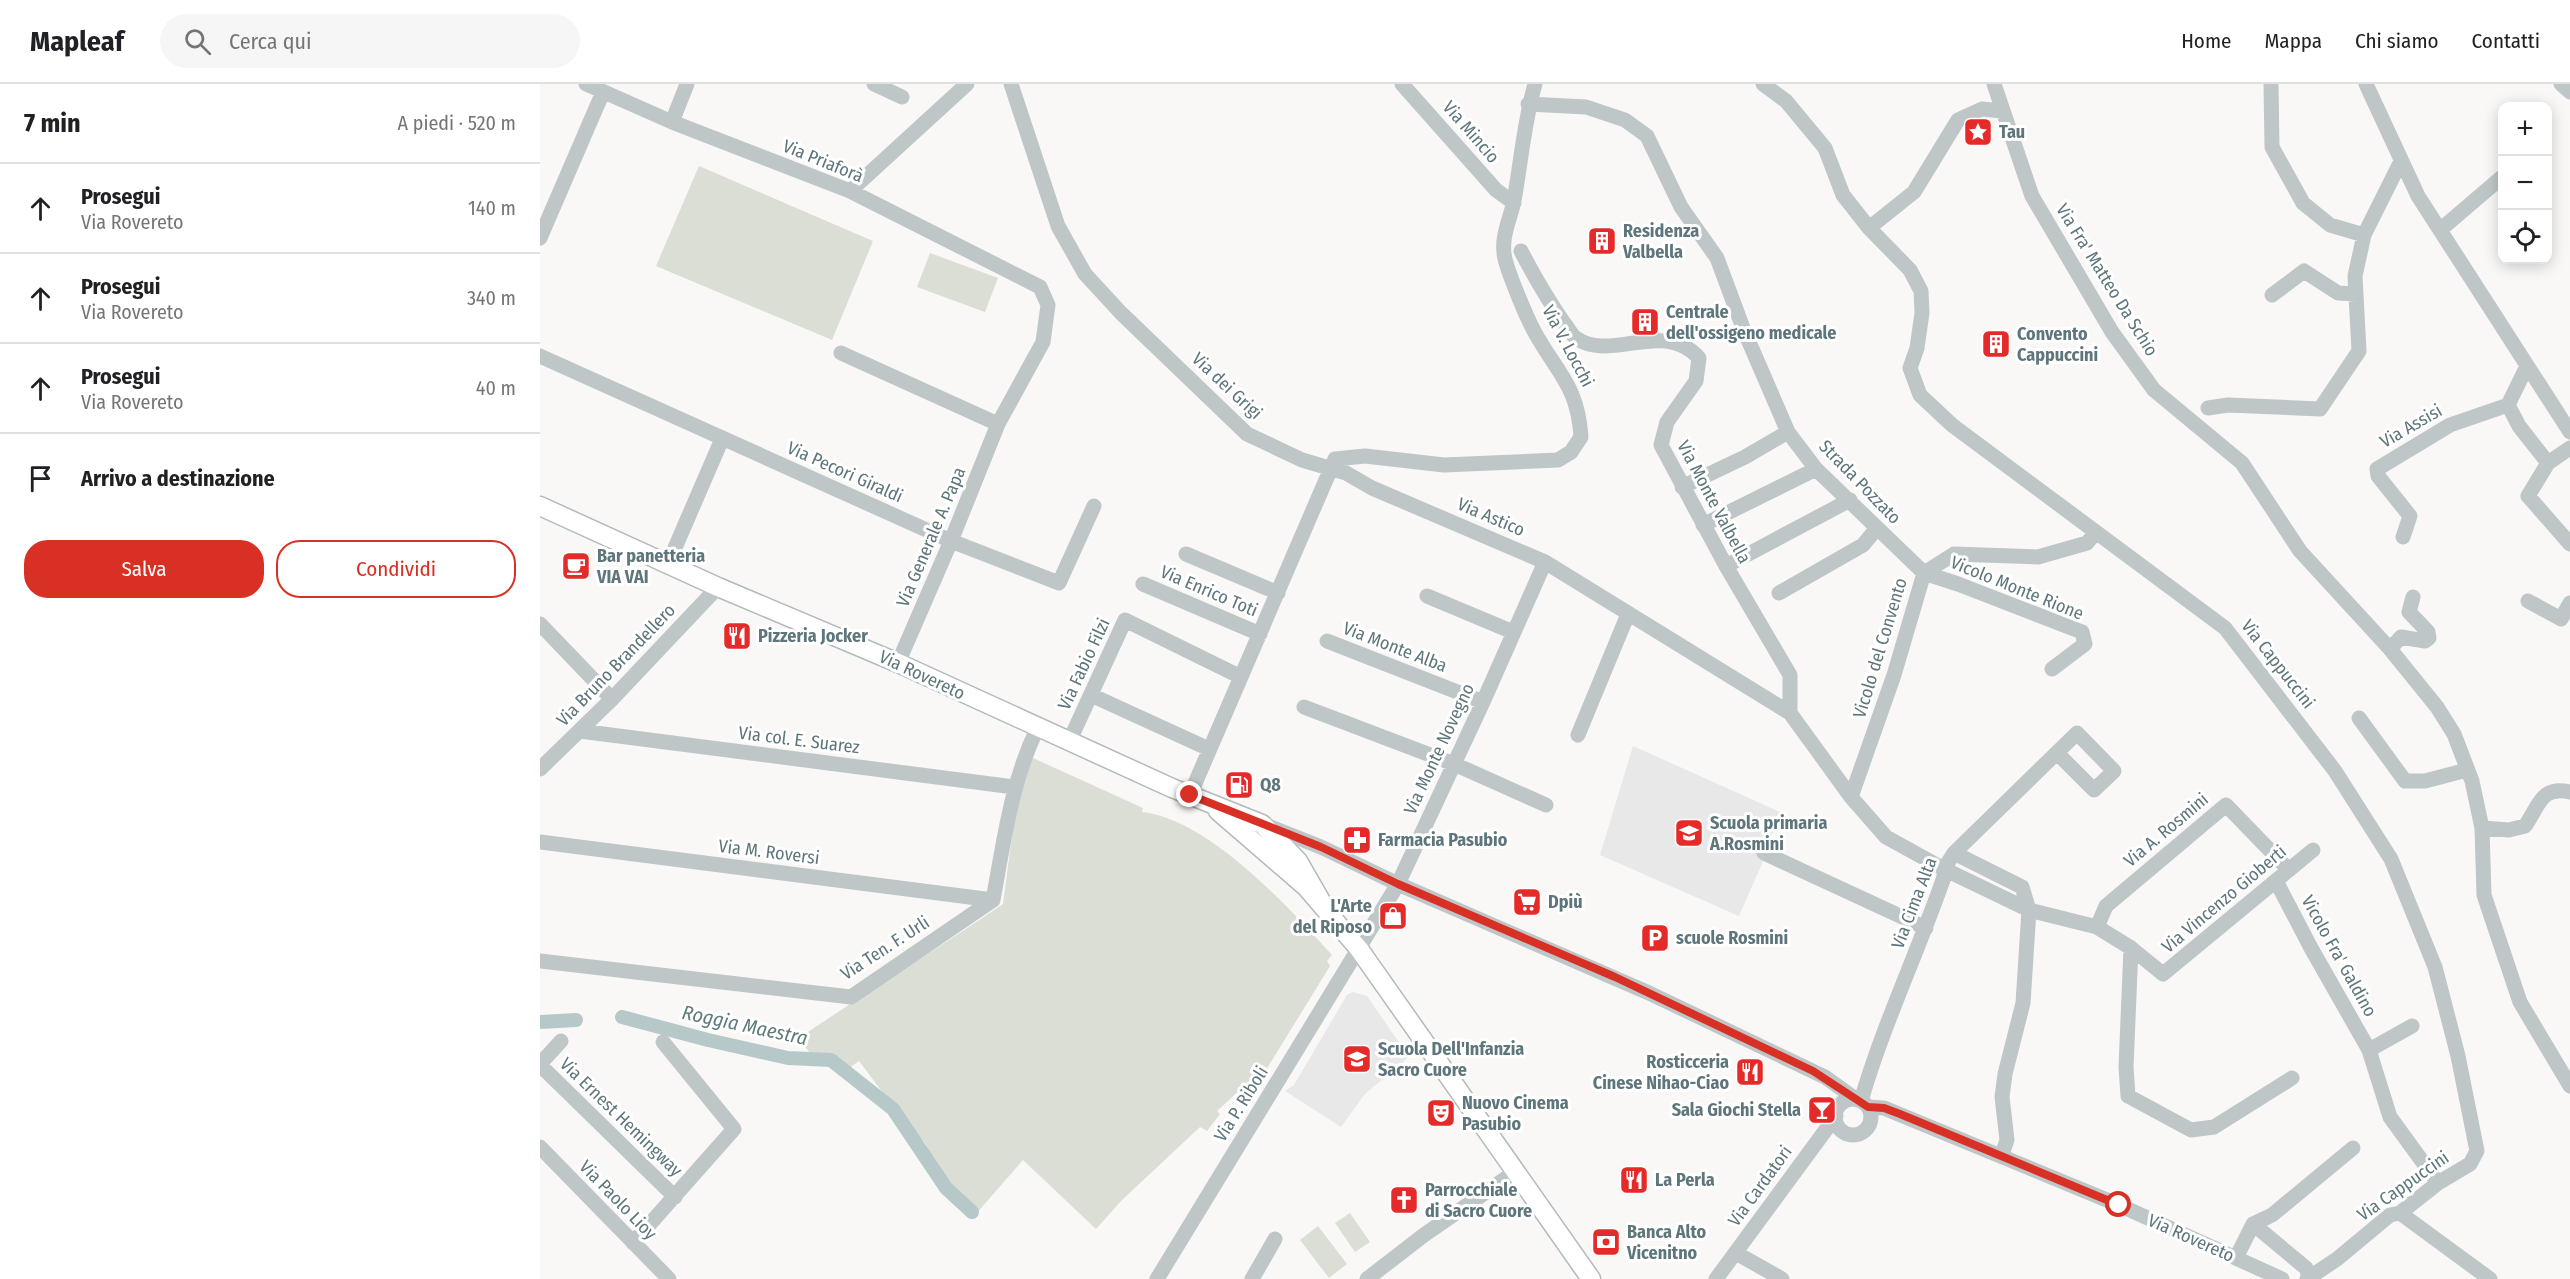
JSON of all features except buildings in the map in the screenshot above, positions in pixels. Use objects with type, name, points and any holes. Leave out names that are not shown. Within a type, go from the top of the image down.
[{"type":"main road","name":"Via Rovereto","points":[[540,506],[898,663],[1037,729],[1197,798],[1254,826]]},
{"type":"main road","points":[[1254,826],[1301,856],[1325,908]]},
{"type":"main road","points":[[1254,826],[1359,949],[1591,1279]]},
{"type":"street","name":"Via Priaforà","points":[[586,84],[672,122],[850,191],[1040,287]]},
{"type":"street","points":[[672,122],[687,84]]},
{"type":"street","points":[[874,84],[902,97]]},
{"type":"street","points":[[850,191],[968,84]]},
{"type":"street","name":"Via dei Grigi","points":[[1011,84],[1058,226],[1085,274],[1121,313],[1247,434],[1302,460],[1331,470]]},
{"type":"street","name":"Via Mincio","points":[[1402,84],[1496,190],[1514,203]]},
{"type":"street","name":"Via Cappuccini","points":[[1763,84],[1786,101],[1825,148],[1843,195],[1869,228],[1910,270],[1921,291],[1922,313],[1917,348],[1910,368],[1920,395],[1952,425],[2225,628],[2336,771],[2391,859],[2435,967],[2458,1056],[2477,1151],[2470,1164],[2438,1183],[2400,1213],[2390,1215],[2309,1279]]},
{"type":"street","name":"Via Fra' Matteo Da Schio","points":[[1994,84],[2032,196],[2112,332],[2154,390],[2242,463],[2300,550],[2390,649],[2437,707],[2454,734],[2472,781],[2482,828],[2484,895],[2520,1002],[2570,1086]]},
{"type":"street","points":[[2271,84],[2272,147],[2303,203],[2330,225],[2364,235]]},
{"type":"street","points":[[2366,84],[2418,196],[2570,432]]},
{"type":"street","points":[[2561,84],[2570,92]]},
{"type":"street","name":"Via V. Locchi","points":[[1331,470],[1335,459],[1365,456],[1444,465],[1558,460],[1571,452],[1581,438],[1580,414],[1571,389],[1533,330],[1505,258],[1504,235],[1514,203],[1528,104],[1533,85]]},
{"type":"street","points":[[540,238],[603,92]]},
{"type":"street","name":"Strada Pozzato","points":[[1528,104],[1586,107],[1625,120],[1647,136],[1681,207],[1717,258],[1743,328],[1788,432],[1816,469],[1924,573]]},
{"type":"street","points":[[1869,228],[1914,192],[1958,120],[1982,109],[2002,111]]},
{"type":"street","points":[[2208,408],[2228,405],[2320,409],[2359,351],[2355,276],[2364,235],[2401,161]]},
{"type":"street","points":[[2440,230],[2498,180]]},
{"type":"street","name":"Via Monte Valbella","points":[[1521,251],[1545,297],[1575,338],[1597,346],[1665,340],[1689,347],[1699,358],[1696,381],[1667,422],[1660,445],[1726,566],[1790,675],[1790,713]]},
{"type":"street","points":[[2272,295],[2304,271],[2338,293],[2356,294]]},
{"type":"street","name":"Via Generale A. Papa","points":[[898,663],[998,424],[1043,342],[1048,305],[1040,287]]},
{"type":"street","points":[[841,353],[998,424]]},
{"type":"street","name":"Via Pecori Giraldi","points":[[540,356],[951,540],[1059,583],[1094,506]]},
{"type":"street","points":[[2527,366],[2508,405],[2519,426],[2548,463]]},
{"type":"street","name":"Via Assisi","points":[[2403,537],[2410,516],[2378,476],[2377,469],[2450,424],[2508,405]]},
{"type":"street","points":[[1682,487],[1745,457],[1788,432]]},
{"type":"street","points":[[668,564],[722,439]]},
{"type":"street","points":[[2570,448],[2548,463],[2528,496],[2570,544]]},
{"type":"street","points":[[1703,525],[1816,469]]},
{"type":"street","points":[[1197,798],[1209,749],[1331,470]]},
{"type":"street","name":"Via Astico","points":[[1331,470],[1346,473],[1372,489],[1545,562],[1790,713],[1851,797]]},
{"type":"street","points":[[1726,566],[1850,500]]},
{"type":"street","points":[[1779,592],[1863,545],[1877,528]]},
{"type":"street","name":"Vicolo del Convento","points":[[1851,797],[1894,675],[1924,573],[1954,554],[2038,557],[2087,543],[2096,532]]},
{"type":"street","points":[[1186,554],[1278,593]]},
{"type":"street","name":"Via Monte Novegno","points":[[1359,949],[1398,884],[1545,562]]},
{"type":"street","name":"Vicolo Monte Rione","points":[[1924,573],[1959,584],[2082,632],[2085,644],[2052,669]]},
{"type":"street","name":"Via Enrico Toti","points":[[1143,584],[1260,634]]},
{"type":"street","name":"Via Bruno Brandellero","points":[[540,770],[612,699],[718,586]]},
{"type":"street","points":[[1426,596],[1514,632]]},
{"type":"street","points":[[2390,649],[2401,637],[2425,641],[2429,638],[2428,632],[2409,612],[2413,597]]},
{"type":"street","points":[[2528,601],[2561,619],[2570,603]]},
{"type":"street","points":[[1578,735],[1628,614]]},
{"type":"street","name":"Via Fabio Filzi","points":[[1069,742],[1125,620],[1241,676]]},
{"type":"street","points":[[540,624],[612,699]]},
{"type":"street","name":"Via Monte Alba","points":[[1327,641],[1483,702]]},
{"type":"street","points":[[1091,695],[1209,749]]},
{"type":"street","points":[[1304,707],[1454,764],[1546,805]]},
{"type":"street","points":[[2359,718],[2405,781],[2425,781],[2467,770]]},
{"type":"street","points":[[993,900],[1014,788],[1023,759],[1037,729]]},
{"type":"street","name":"Via col. E. Suarez","points":[[580,731],[1014,788]]},
{"type":"street","name":"Via Cima Alta","points":[[1864,1107],[1872,1062],[1926,928],[1944,877],[1944,869],[1954,853],[2057,753]]},
{"type":"street","points":[[2482,828],[2509,830],[2525,826],[2541,797],[2558,789],[2570,792]]},
{"type":"street","points":[[1851,797],[1886,837],[1944,869],[2030,910],[2097,927],[2131,948],[2126,1067],[2128,1096],[2191,1130],[2214,1127],[2292,1078]]},
{"type":"street","name":"Via A. Rosmini","points":[[2097,927],[2106,906],[2226,805],[2289,870]]},
{"type":"street","name":"Via Rovereto","points":[[1254,826],[1321,847],[1398,884],[1632,985],[1813,1071],[1864,1107],[1884,1108],[2002,1155],[2282,1279]]},
{"type":"street","name":"Via M. Roversi","points":[[540,842],[993,900]]},
{"type":"street","points":[[1301,856],[1321,847]]},
{"type":"street","name":"Via Vincenzo Gioberti","points":[[2131,948],[2163,974],[2313,850]]},
{"type":"street","points":[[1764,853],[1926,928]]},
{"type":"street","points":[[1954,853],[2022,887],[2030,910],[2023,1003],[2005,1074],[2002,1097],[2007,1140],[2002,1155]]},
{"type":"street","name":"Vicolo Fra' Galdino","points":[[2276,880],[2311,948],[2369,1050],[2390,1117],[2438,1183]]},
{"type":"street","name":"Via Ten. F. Urli","points":[[540,961],[851,997],[993,900]]},
{"type":"street","name":"Via P. Riboli","points":[[1157,1279],[1359,949]]},
{"type":"street","points":[[2369,1050],[2412,1026]]},
{"type":"street","name":"Via Ernest Hemingway","points":[[561,1041],[540,1065],[675,1197]]},
{"type":"street","name":"Via Ernest Hemingway","points":[[633,1243],[734,1129],[663,1042]]},
{"type":"street","points":[[1813,1071],[1837,1112],[1838,1127],[1846,1133],[1858,1134],[1863,1131],[1864,1107],[1846,1101],[1837,1112]]},
{"type":"street","name":"Via Cardatori","points":[[1716,1279],[1782,1186],[1816,1145],[1837,1112]]},
{"type":"street","name":"Via Cardatori","points":[[1816,1145],[1846,1133]]},
{"type":"street","name":"Via Paolo Lioy","points":[[540,1147],[669,1279]]},
{"type":"street","points":[[2236,1258],[2253,1224],[2272,1215],[2353,1148]]},
{"type":"street","points":[[1367,1279],[1424,1235],[1515,1172]]},
{"type":"street","points":[[2400,1213],[2490,1279]]},
{"type":"street","points":[[2253,1224],[2306,1269],[2309,1279]]},
{"type":"street","points":[[1252,1279],[1275,1239]]},
{"type":"street","points":[[1736,1253],[1782,1279]]},
{"type":"street","name":"Via Cappuccini","points":[[2324,1279],[2337,1259]]},
{"type":"shaded area","points":[[699,166],[873,241],[832,340],[656,266]]},
{"type":"shaded area","points":[[930,253],[998,278],[985,312],[917,287]]},
{"type":"shaded area","name":"Scuola primaria A.Rosmini","points":[[1633,746],[1780,812],[1761,866],[1739,916],[1600,855]]},
{"type":"shaded area","points":[[1033,758],[1143,808],[1142,812],[1168,818],[1220,848],[1270,890],[1332,955],[1327,961],[1330,966],[1258,1083],[1252,1081],[1248,1089],[1243,1087],[1217,1111],[1220,1114],[1207,1131],[1200,1127],[1121,1201],[1096,1229],[1023,1160],[975,1215],[942,1178],[925,1143],[908,1126],[859,1061],[848,1069],[810,1053],[799,1038],[1003,904],[1019,782]]},
{"type":"shaded area","name":"Scuola Dell'Infanzia Sacro Cuore","points":[[1353,992],[1367,996],[1409,1057],[1365,1094],[1341,1127],[1285,1091],[1294,1085],[1347,995]]},
{"type":"shaded area","points":[[1350,1213],[1370,1242],[1355,1252],[1335,1223]]},
{"type":"shaded area","points":[[1318,1226],[1347,1264],[1329,1278],[1300,1240]]},
{"type":"waterway","name":"Roggia Maestra","points":[[622,1017],[788,1058],[831,1060],[893,1109],[946,1188],[972,1212]]},
{"type":"waterway","name":"Roggia Maestra","points":[[540,1022],[576,1020]]},
{"type":"place","name":"Tau","points":[[1978,132]]},
{"type":"place","name":"Residenza Valbella","points":[[1602,241]]},
{"type":"place","name":"Centrale dell'ossigeno medicale","points":[[1645,322]]},
{"type":"place","name":"Convento Cappuccini","points":[[1996,344]]},
{"type":"place","name":"Bar panetteria VIA VAI","points":[[576,566]]},
{"type":"place","name":"Pizzeria Jocker","points":[[737,636]]},
{"type":"place","name":"Q8","points":[[1239,785]]},
{"type":"place","name":"Scuola primaria A.Rosmini","points":[[1689,833]]},
{"type":"place","name":"Farmacia Pasubio","points":[[1357,840]]},
{"type":"place","name":"Dpiù","points":[[1527,902]]},
{"type":"place","name":"L'Arte del Riposo","points":[[1393,916]]},
{"type":"place","name":"scuole Rosmini","points":[[1655,938]]},
{"type":"place","name":"Scuola Dell'Infanzia Sacro Cuore","points":[[1357,1059]]},
{"type":"place","name":"Rosticceria Cinese Nihao-Ciao","points":[[1750,1072]]},
{"type":"place","name":"Sala Giochi Stella","points":[[1822,1110]]},
{"type":"place","name":"Nuovo Cinema Pasubio","points":[[1441,1113]]},
{"type":"place","name":"La Perla","points":[[1634,1180]]},
{"type":"place","name":"Parrocchiale di Sacro Cuore","points":[[1404,1200]]},
{"type":"place","name":"Banca Alto Vicenitno","points":[[1606,1242]]},
{"type":"route","points":[[1190,795],[1250,818],[1288,836],[1321,847],[1398,884],[1615,977],[1825,1077],[1868,1107],[1884,1108],[1900,1114],[2119,1205]]}]
